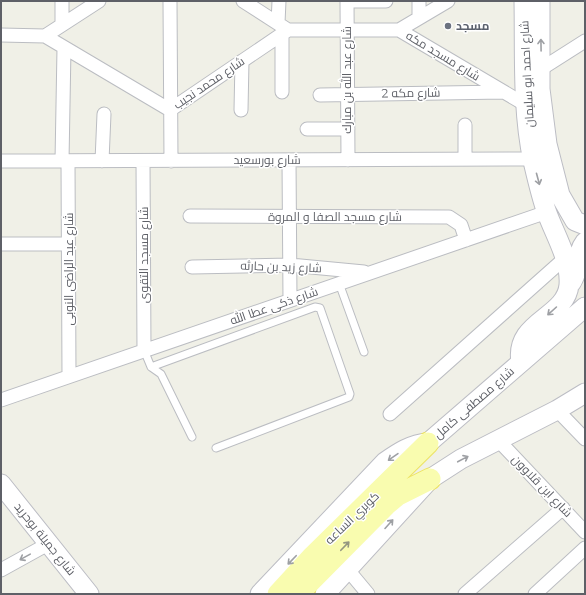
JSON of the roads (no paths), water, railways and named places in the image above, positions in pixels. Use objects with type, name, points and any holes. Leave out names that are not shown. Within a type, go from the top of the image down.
[{"type":"main road","name":"شارع احمد ابو سليمان","points":[[524,1],[534,107],[533,159],[547,212],[568,271],[569,285]]},
{"type":"main road","name":"شارع احمد ابو سليمان","points":[[540,1],[541,69],[534,107],[547,144],[560,195],[575,221],[585,224]]},
{"type":"main road","points":[[521,362],[519,351],[522,341],[528,333],[567,298],[569,285],[576,275],[580,251],[585,242]]},
{"type":"main road","name":"شارع مصطفى كامل","points":[[260,594],[385,462],[407,447],[420,443],[428,443],[585,307]]},
{"type":"main road","points":[[325,594],[430,479],[462,459],[499,441],[585,394]]},
{"type":"main road","name":"كوبري الساعه","points":[[278,594],[310,558],[428,443]]},
{"type":"main road","name":"كوبري الساعه","points":[[298,594],[386,505],[398,495],[430,479]]},
{"type":"main road","name":"شارع جميلة بوحريد","points":[[4,491],[89,594]]},
{"type":"street","points":[[62,1],[62,26]]},
{"type":"street","points":[[1,35],[45,36],[99,1]]},
{"type":"street","points":[[170,1],[171,161]]},
{"type":"street","points":[[243,1],[283,29]]},
{"type":"street","points":[[279,1],[283,29],[282,92]]},
{"type":"street","points":[[347,1],[386,1]]},
{"type":"street","name":"شارع عبد الله بن مبارك","points":[[347,1],[348,160]]},
{"type":"street","points":[[419,1],[419,18]]},
{"type":"street","points":[[399,30],[448,1]]},
{"type":"street","name":"شارع محمد نجيب","points":[[45,36],[170,110],[242,61],[283,29]]},
{"type":"street","name":"شارع مسجد مكه","points":[[283,29],[399,30],[503,92],[534,107]]},
{"type":"street","points":[[541,69],[585,42]]},
{"type":"street","name":"شارع عبد الراضى النوبى","points":[[64,48],[70,376]]},
{"type":"street","points":[[241,110],[242,61]]},
{"type":"street","name":"شارع مكه 2","points":[[320,95],[503,92]]},
{"type":"street","points":[[102,161],[104,114]]},
{"type":"street","points":[[465,124],[465,159]]},
{"type":"street","points":[[307,129],[348,129]]},
{"type":"street","name":"شارع بورسعيد","points":[[1,161],[533,159]]},
{"type":"street","points":[[289,160],[290,300]]},
{"type":"street","name":"شارع مسجد التقوى","points":[[143,161],[144,350]]},
{"type":"street","name":"شارع ذكى عطا الله","points":[[1,400],[547,212]]},
{"type":"street","name":"شارع مسجد الصفا و المروة","points":[[190,216],[449,217],[461,225],[466,240]]},
{"type":"street","points":[[1,244],[68,244]]},
{"type":"street","points":[[390,414],[564,259]]},
{"type":"street","name":"شارع زيد بن حارثه","points":[[192,266],[290,265],[370,273]]},
{"type":"street","points":[[557,410],[585,439]]},
{"type":"street","name":"شارع ابن قلاوون","points":[[499,441],[585,532]]},
{"type":"street","points":[[465,594],[562,508]]},
{"type":"street","points":[[1,570],[48,544]]},
{"type":"street","points":[[535,594],[585,548]]},
{"type":"street","points":[[348,570],[368,594]]},
{"type":"lane","points":[[339,283],[364,352]]},
{"type":"lane","points":[[151,367],[315,307],[321,309],[350,397],[216,448]]},
{"type":"lane","points":[[144,350],[151,367],[161,374],[192,437]]},
{"type":"place","name":"مسجد","points":[[448,26]]}]
